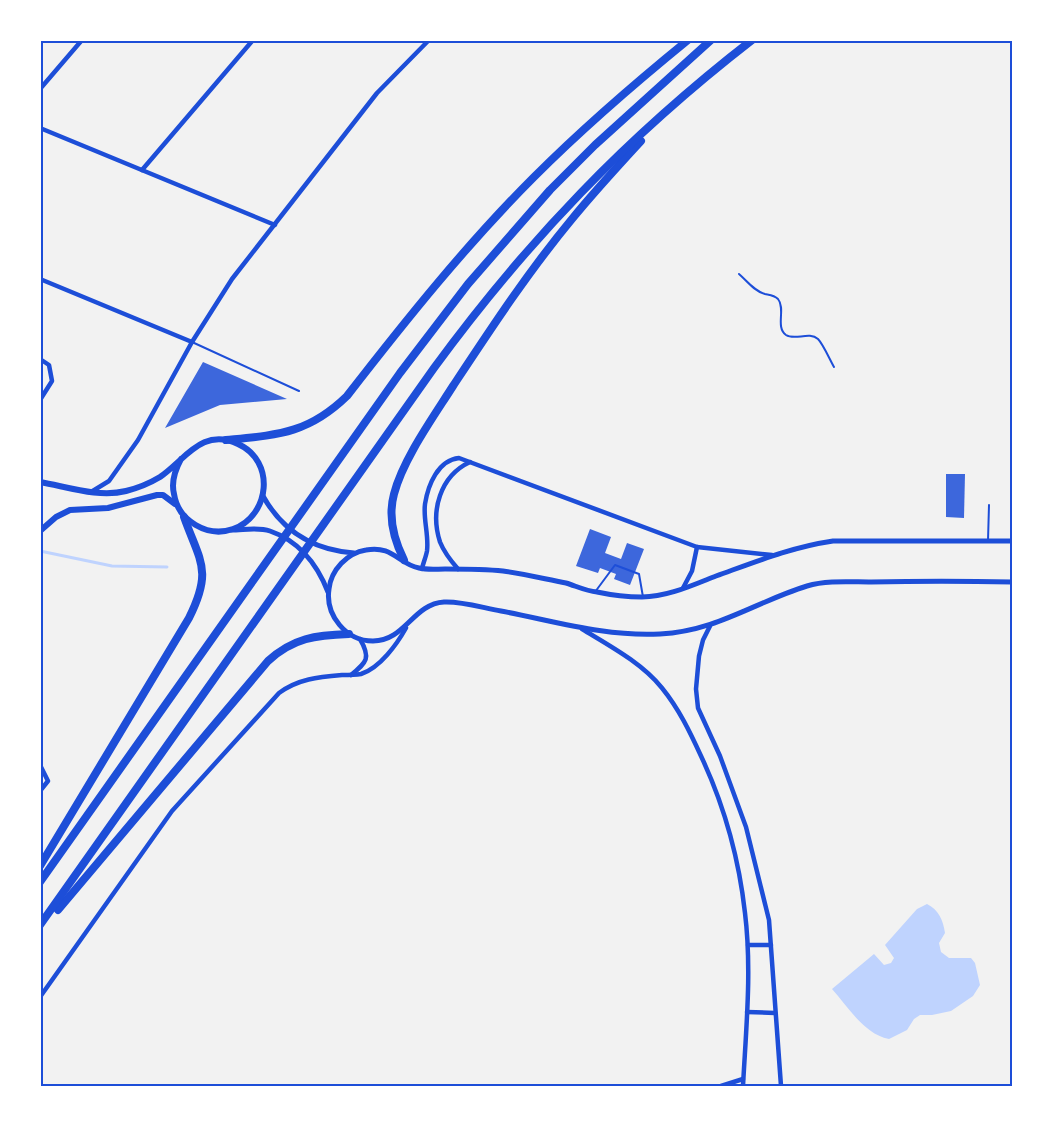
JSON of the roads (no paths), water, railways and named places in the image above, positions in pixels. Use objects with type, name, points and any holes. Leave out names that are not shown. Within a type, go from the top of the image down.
[{"type":"highway","points":[[226,440],[284,434],[318,420],[334,409],[453,265],[533,178],[642,78],[688,40]]},
{"type":"highway","points":[[40,882],[400,373],[468,284],[550,190],[595,145],[711,40]]},
{"type":"highway","points":[[40,925],[434,368],[491,292],[578,194],[677,102],[752,40]]},
{"type":"highway","points":[[406,562],[394,536],[392,508],[394,494],[412,453],[492,329],[570,221],[677,102]]},
{"type":"highway","points":[[40,866],[197,601],[201,588],[202,561],[184,517]]},
{"type":"highway","points":[[40,931],[268,661],[287,645],[299,640],[349,634]]},
{"type":"main road","points":[[40,482],[91,492],[116,492],[143,486],[161,476],[190,450],[201,443],[226,440],[243,447],[257,460],[264,477],[263,496],[259,508],[241,526],[230,530],[217,532],[205,530],[194,524],[184,517],[174,495],[173,482],[181,459]]},
{"type":"main road","points":[[40,531],[56,516],[70,510],[108,508],[151,495],[163,495],[178,506]]},
{"type":"street","points":[[40,89],[82,40]]},
{"type":"street","points":[[142,170],[253,40]]},
{"type":"street","points":[[91,492],[109,481],[138,441],[192,342],[232,279],[378,93],[429,40]]},
{"type":"street","points":[[40,128],[275,225]]},
{"type":"street","points":[[40,279],[192,342]]},
{"type":"street","points":[[40,359],[49,365],[52,381],[40,400]]},
{"type":"street","points":[[422,569],[427,550],[425,505],[433,479],[440,467],[447,461],[459,458],[697,547],[772,555]]},
{"type":"street","points":[[458,569],[441,544],[438,535],[438,503],[446,480],[453,472],[470,462]]},
{"type":"street","points":[[263,496],[275,516],[300,536],[324,549],[356,553]]},
{"type":"street","points":[[230,530],[270,531],[291,542],[314,564],[328,592]]},
{"type":"street","points":[[406,628],[385,640],[360,639],[349,634],[333,616],[329,604],[328,592],[336,568],[356,553],[368,549],[381,549],[422,569],[503,571],[569,584],[595,592],[643,597],[683,588],[804,545],[833,541],[1012,541]]},
{"type":"street","points":[[683,588],[692,571],[697,547]]},
{"type":"street","points":[[40,997],[172,811],[279,693],[289,685],[307,679],[361,674],[370,669],[393,648],[414,617],[425,608],[444,602],[529,616],[580,628],[631,635],[665,634],[710,626],[807,586],[828,583],[934,580],[1012,582]]},
{"type":"street","points":[[710,626],[703,640],[699,657],[696,689],[698,708],[720,756],[746,827],[769,920],[781,1086]]},
{"type":"street","points":[[580,628],[633,662],[662,687],[684,720],[714,784],[729,832],[742,894],[747,945],[747,1012],[743,1086]]},
{"type":"street","points":[[351,675],[366,661],[367,654],[360,639]]},
{"type":"street","points":[[40,765],[48,781],[40,791]]},
{"type":"street","points":[[747,945],[771,945]]},
{"type":"street","points":[[747,1012],[775,1013]]},
{"type":"street","points":[[721,1086],[743,1079]]},
{"type":"lane","points":[[192,342],[299,391]]},
{"type":"lane","points":[[988,541],[989,505]]},
{"type":"lane","points":[[595,592],[615,565],[639,574],[643,597]]},
{"type":"water","points":[[927,904],[937,912],[943,924],[945,933],[939,943],[941,952],[949,958],[971,958],[975,963],[980,985],[973,996],[951,1011],[920,1015],[914,1019],[907,1030],[889,1039],[864,1026],[832,989],[874,954],[884,965],[891,963],[894,958],[885,945],[917,909]]},
{"type":"waterway","points":[[40,551],[112,566],[167,567]]}]
